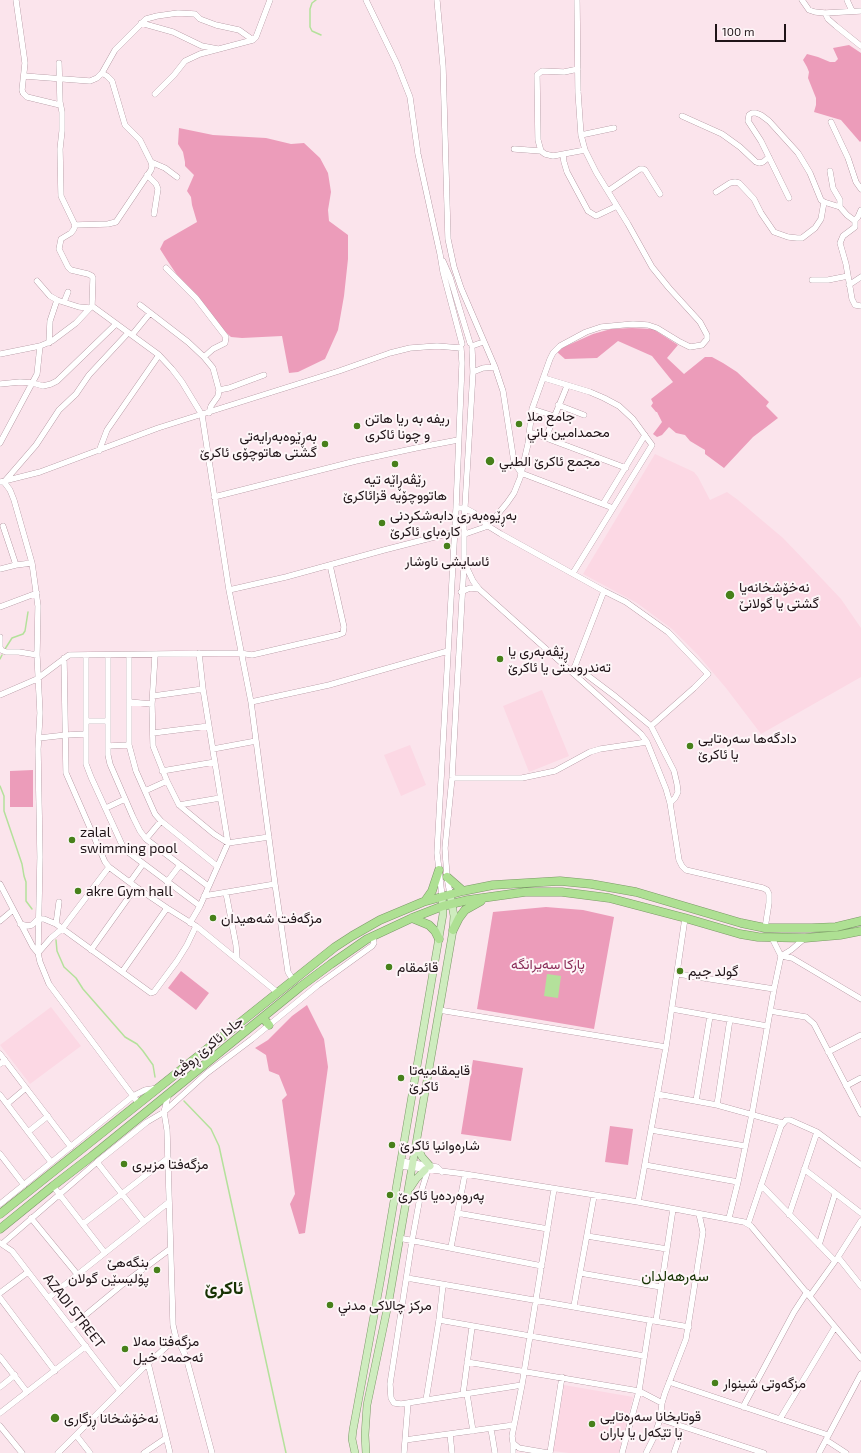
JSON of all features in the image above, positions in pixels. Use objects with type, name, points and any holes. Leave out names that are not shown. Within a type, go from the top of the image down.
[{"type":"highway","points":[[423,902],[432,891],[439,870]]},
{"type":"highway","points":[[447,877],[463,891]]},
{"type":"highway","name":"جادا ئاکرێ ڕوڤیە","points":[[0,1214],[335,947],[380,920],[423,902],[450,894],[493,885],[560,881],[591,884],[636,892],[693,910],[765,928],[828,927],[861,921]]},
{"type":"highway","points":[[453,930],[459,918],[466,910],[472,905],[488,898],[525,892],[568,892],[609,898],[740,934],[772,938],[804,938],[840,935],[861,931]]},
{"type":"highway","name":"جادا ئاکرێ ڕوڤیە","points":[[0,1230],[331,964],[373,936],[412,918],[443,906],[468,900],[488,898]]},
{"type":"highway","points":[[412,918],[429,925],[435,931],[439,939]]},
{"type":"highway","points":[[263,1018],[269,1025]]},
{"type":"main road","points":[[366,1453],[365,1435],[368,1405],[389,1300],[453,930],[454,916],[450,894]]},
{"type":"main road","points":[[355,1453],[352,1439],[353,1430],[401,1164],[439,939],[443,914],[442,896]]},
{"type":"main road","points":[[422,1035],[434,1037]]},
{"type":"main road","points":[[407,1193],[416,1179],[428,1169],[416,1144]]},
{"type":"main road","points":[[377,1299],[389,1300]]},
{"type":"street","points":[[16,0],[24,63],[22,90],[24,95],[60,105]]},
{"type":"street","points":[[155,94],[174,75],[185,61],[200,54],[253,40],[256,37],[270,0]]},
{"type":"street","points":[[366,0],[410,97],[418,154],[443,272],[463,351],[469,352],[471,346]]},
{"type":"street","points":[[437,0],[443,66],[448,239],[454,267],[461,288],[495,367],[503,391],[513,458],[521,473],[613,508]]},
{"type":"street","points":[[465,534],[488,526],[514,493],[521,473],[530,432],[532,409],[553,353],[560,346],[586,332],[601,327],[633,324],[648,325],[657,328],[690,347],[697,347],[706,342],[707,335],[700,322],[652,267],[585,150],[581,135],[578,92],[577,0]]},
{"type":"street","points":[[802,0],[809,10],[815,12],[825,13],[861,11]]},
{"type":"street","points":[[847,0],[852,11]]},
{"type":"street","points":[[24,76],[90,81],[97,78],[102,73],[115,50],[141,23],[146,19],[157,16],[178,13],[195,14],[200,19],[216,25],[239,30],[253,40]]},
{"type":"street","points":[[825,13],[828,19],[861,46]]},
{"type":"street","points":[[141,23],[173,32],[202,46],[220,49]]},
{"type":"street","points":[[0,354],[48,343],[63,334],[91,307],[94,282],[92,276],[71,270],[59,249],[61,239],[74,229],[75,225],[61,196],[60,149],[62,131],[59,63]]},
{"type":"street","points":[[541,151],[538,140],[537,74],[542,70],[564,72],[578,69]]},
{"type":"street","points":[[75,225],[108,224],[116,222],[152,166],[140,140],[125,125],[112,81],[108,76],[102,73]]},
{"type":"street","points":[[789,198],[783,183],[761,141],[748,121],[749,115],[752,113],[761,115],[768,121],[798,153],[810,173],[818,195],[824,202],[840,207],[847,215],[859,215],[855,227],[844,236],[840,243],[853,303],[857,306],[861,306]]},
{"type":"street","points":[[682,116],[726,137],[740,147],[756,162],[763,162],[769,157]]},
{"type":"street","points":[[831,122],[848,158],[856,182],[861,189]]},
{"type":"street","points":[[581,135],[614,128]]},
{"type":"street","points":[[514,149],[541,151],[545,154],[553,156],[585,150]]},
{"type":"street","points":[[563,155],[567,172],[584,207],[588,211],[596,216],[617,206]]},
{"type":"street","points":[[151,162],[165,168],[177,177]]},
{"type":"street","points":[[608,191],[640,169],[643,169],[660,194]]},
{"type":"street","points":[[830,171],[833,188],[840,200],[840,207]]},
{"type":"street","points":[[147,175],[156,184],[158,189],[154,214]]},
{"type":"street","points":[[716,192],[730,183],[740,183],[754,199],[761,213],[774,232],[788,237],[797,238],[802,238],[815,228],[821,219],[824,202]]},
{"type":"street","points":[[440,254],[450,277],[471,346],[473,372],[452,778],[445,848],[450,894]]},
{"type":"street","points":[[166,268],[196,298],[226,337],[225,343],[212,349],[204,357]]},
{"type":"street","points":[[812,280],[828,280],[848,276]]},
{"type":"street","points":[[848,285],[861,277]]},
{"type":"street","points":[[37,281],[50,296],[57,300],[79,307],[91,307],[159,355],[182,382],[202,415],[229,590],[240,653],[251,702],[275,884],[288,972],[292,980]]},
{"type":"street","points":[[64,302],[68,292]]},
{"type":"street","points":[[48,343],[50,321],[57,300]]},
{"type":"street","points":[[140,305],[188,342],[213,368],[218,396],[211,406],[209,413]]},
{"type":"street","points":[[2,482],[36,445],[59,410],[76,394],[89,375],[150,313]]},
{"type":"street","points":[[0,384],[20,382],[33,383],[43,386],[57,381],[116,324]]},
{"type":"street","points":[[2,482],[40,472],[158,428],[209,413],[390,353],[410,348],[430,346],[462,346],[466,342],[471,346]]},
{"type":"street","points":[[471,346],[483,342]]},
{"type":"street","points":[[0,443],[37,374],[40,346]]},
{"type":"street","points":[[442,896],[437,853],[456,508],[462,346]]},
{"type":"street","points":[[99,451],[107,430],[159,355]]},
{"type":"street","points":[[473,372],[483,368],[495,367]]},
{"type":"street","points":[[218,390],[229,388],[264,375]]},
{"type":"street","points":[[544,378],[590,392],[619,406],[633,419],[652,445],[572,573]]},
{"type":"street","points":[[546,437],[567,386]]},
{"type":"street","points":[[558,405],[584,415]]},
{"type":"street","points":[[532,409],[554,416]]},
{"type":"street","points":[[530,432],[626,468]]},
{"type":"street","points":[[603,504],[626,468],[644,435]]},
{"type":"street","points":[[214,497],[356,461],[458,440]]},
{"type":"street","points":[[0,475],[2,482],[10,490],[14,500],[32,563],[39,617],[37,656],[40,738],[38,749],[40,857],[38,953],[49,984],[139,1104]]},
{"type":"street","points":[[456,508],[465,508],[483,520],[488,526],[626,602],[668,632],[708,674],[651,726]]},
{"type":"street","points":[[3,526],[16,565]]},
{"type":"street","points":[[229,590],[454,532]]},
{"type":"street","points":[[0,569],[32,563]]},
{"type":"street","points":[[464,563],[479,589],[573,669],[633,725],[647,742],[657,764],[670,803],[679,860],[682,866],[686,870],[767,890],[769,894],[769,903],[765,928]]},
{"type":"street","points":[[0,695],[38,679],[64,658],[69,656],[240,653],[252,655],[338,635],[343,633],[344,627],[330,565]]},
{"type":"street","points":[[461,592],[470,588],[479,589]]},
{"type":"street","points":[[573,669],[604,591]]},
{"type":"street","points":[[0,607],[37,593]]},
{"type":"street","points":[[0,637],[0,647],[2,650],[6,652],[19,652],[37,656]]},
{"type":"street","points":[[251,702],[329,684],[448,652]]},
{"type":"street","points":[[155,654],[152,704],[153,746],[166,781],[179,805],[214,834],[228,843],[270,837]]},
{"type":"street","points":[[190,923],[200,906],[228,843],[203,689],[199,654]]},
{"type":"street","points":[[86,655],[86,764],[124,849],[200,906]]},
{"type":"street","points":[[108,655],[108,755],[110,764],[140,831],[146,839],[208,886]]},
{"type":"street","points":[[129,656],[129,745],[136,770],[155,814],[161,821],[217,866]]},
{"type":"street","points":[[64,658],[66,773],[105,862],[136,887],[196,926],[277,992]]},
{"type":"street","points":[[573,669],[616,698],[651,726],[674,771],[678,792],[670,803]]},
{"type":"street","points":[[153,696],[203,689]]},
{"type":"street","points":[[128,702],[152,704]]},
{"type":"street","points":[[445,708],[456,708]]},
{"type":"street","points":[[86,721],[108,721]]},
{"type":"street","points":[[153,734],[209,726]]},
{"type":"street","points":[[40,738],[86,734]]},
{"type":"street","points":[[213,749],[256,741]]},
{"type":"street","points":[[452,778],[522,778],[555,771],[590,752],[600,749],[647,742]]},
{"type":"street","points":[[108,746],[129,745]]},
{"type":"street","points":[[162,771],[215,762]]},
{"type":"street","points":[[145,791],[166,781]]},
{"type":"street","points":[[179,805],[220,798]]},
{"type":"street","points":[[106,808],[126,799]]},
{"type":"street","points":[[146,839],[161,821]]},
{"type":"street","points":[[130,882],[143,864]]},
{"type":"street","points":[[167,882],[180,865]]},
{"type":"street","points":[[38,953],[51,938],[62,929],[110,867]]},
{"type":"street","points":[[0,884],[20,924],[38,953]]},
{"type":"street","points":[[204,896],[275,884]]},
{"type":"street","points":[[91,950],[136,887]]},
{"type":"street","points":[[226,893],[237,958]]},
{"type":"street","points":[[56,924],[59,902]]},
{"type":"street","points":[[122,972],[167,908]]},
{"type":"street","points":[[0,921],[13,910]]},
{"type":"street","points":[[638,1202],[666,1047],[678,974],[685,918]]},
{"type":"street","points":[[20,924],[25,926],[32,925],[38,920],[44,919],[56,924],[151,993],[153,993],[187,946],[196,926]]},
{"type":"street","points":[[4,1244],[31,1218],[97,1162],[147,1122],[164,1112],[207,1073],[318,985],[372,946],[374,941],[373,936]]},
{"type":"street","points":[[729,1218],[752,1114],[781,956],[772,938]]},
{"type":"street","points":[[781,956],[791,950],[804,938]]},
{"type":"street","points":[[781,956],[792,958],[861,999]]},
{"type":"street","points":[[678,974],[774,989]]},
{"type":"street","points":[[672,1009],[767,1026]]},
{"type":"street","points":[[439,1010],[666,1047]]},
{"type":"street","points":[[770,1011],[800,1016],[810,1020],[814,1024],[861,1114]]},
{"type":"street","points":[[696,1101],[710,1016]]},
{"type":"street","points":[[717,1105],[730,1019]]},
{"type":"street","points":[[828,1052],[861,1035]]},
{"type":"street","points":[[0,1054],[2,1062],[26,1088],[71,1146]]},
{"type":"street","points":[[846,1086],[861,1078]]},
{"type":"street","points":[[7,1104],[26,1088]]},
{"type":"street","points":[[0,1204],[133,1096],[145,1090],[159,1088]]},
{"type":"street","points":[[0,1094],[52,1162]]},
{"type":"street","points":[[657,1094],[717,1105],[782,1123]]},
{"type":"street","points":[[168,1096],[164,1112],[167,1130],[173,1325],[176,1338],[186,1357],[212,1453]]},
{"type":"street","points":[[154,1107],[164,1112]]},
{"type":"street","points":[[28,1132],[48,1116]]},
{"type":"street","points":[[748,1224],[782,1123],[786,1120],[790,1120],[817,1132],[861,1165]]},
{"type":"street","points":[[651,1130],[745,1146]]},
{"type":"street","points":[[789,1215],[817,1132]]},
{"type":"street","points":[[0,1154],[24,1185]]},
{"type":"street","points":[[83,1224],[168,1158]]},
{"type":"street","points":[[97,1162],[144,1222]]},
{"type":"street","points":[[401,1164],[428,1169],[437,1167],[442,1172],[465,1174],[741,1220],[748,1224],[861,1358]]},
{"type":"street","points":[[645,1165],[738,1182]]},
{"type":"street","points":[[428,1169],[421,1192],[412,1241],[390,1390],[391,1398],[394,1403],[397,1404],[408,1403],[522,1385]]},
{"type":"street","points":[[804,1170],[861,1213]]},
{"type":"street","points":[[451,1247],[465,1174]]},
{"type":"street","points":[[53,1186],[105,1253]]},
{"type":"street","points":[[761,1186],[819,1244],[837,1259],[861,1286]]},
{"type":"street","points":[[513,1453],[512,1436],[522,1385],[554,1189]]},
{"type":"street","points":[[819,1244],[835,1194]]},
{"type":"street","points":[[574,1306],[594,1196]]},
{"type":"street","points":[[48,1298],[169,1202]]},
{"type":"street","points":[[656,1321],[673,1209]]},
{"type":"street","points":[[457,1213],[548,1229]]},
{"type":"street","points":[[647,1453],[660,1419],[662,1403],[668,1382],[689,1327],[703,1232],[700,1214]]},
{"type":"street","points":[[31,1218],[77,1274]]},
{"type":"street","points":[[743,1407],[794,1312],[837,1259],[861,1221]]},
{"type":"street","name":"AZADI STREET","points":[[0,1230],[4,1244],[28,1272],[120,1391]]},
{"type":"street","points":[[587,1236],[667,1249]]},
{"type":"street","points":[[399,1238],[542,1266]]},
{"type":"street","points":[[71,1327],[123,1284],[170,1249]]},
{"type":"street","points":[[0,1293],[28,1272]]},
{"type":"street","points":[[580,1273],[661,1287]]},
{"type":"street","points":[[407,1278],[689,1327]]},
{"type":"street","points":[[426,1400],[443,1285]]},
{"type":"street","points":[[0,1298],[55,1370]]},
{"type":"street","points":[[439,1320],[644,1356]]},
{"type":"street","points":[[622,1453],[639,1391],[650,1320]]},
{"type":"street","points":[[472,1327],[467,1362],[465,1394],[473,1431]]},
{"type":"street","points":[[780,1419],[835,1327]]},
{"type":"street","points":[[58,1453],[148,1363],[176,1338]]},
{"type":"street","points":[[0,1413],[86,1346]]},
{"type":"street","points":[[0,1356],[27,1392]]},
{"type":"street","points":[[467,1362],[639,1391],[662,1403]]},
{"type":"street","points":[[148,1363],[170,1453]]},
{"type":"street","points":[[819,1453],[861,1374]]},
{"type":"street","points":[[0,1387],[15,1375]]},
{"type":"street","points":[[513,1443],[522,1449],[549,1453],[562,1377]]},
{"type":"street","points":[[668,1382],[780,1419],[827,1438],[846,1453]]},
{"type":"street","points":[[404,1453],[408,1403]]},
{"type":"street","points":[[660,1419],[764,1453]]},
{"type":"street","points":[[405,1440],[514,1425]]},
{"type":"street","points":[[0,1426],[22,1453]]},
{"type":"street","points":[[491,1429],[495,1453]]},
{"type":"street","points":[[674,1453],[681,1433]]},
{"type":"street","points":[[450,1434],[452,1453]]},
{"type":"street","points":[[76,1435],[90,1453]]},
{"type":"street","points":[[144,1453],[166,1438]]},
{"type":"shaded area","name":"نەخۆشخانەیا گشتی یا گولانێ","points":[[655,454],[694,472],[710,500],[727,492],[738,500],[783,538],[841,599],[861,628],[861,677],[761,734],[726,688],[698,655],[672,629],[637,603],[583,574]]},
{"type":"shaded area","points":[[542,690],[569,756],[529,772],[503,706]]},
{"type":"shaded area","points":[[410,745],[426,785],[401,796],[384,755]]},
{"type":"shaded area","points":[[547,974],[561,976],[558,998],[544,996]]},
{"type":"shaded area","points":[[51,1007],[81,1046],[30,1084],[0,1045]]},
{"type":"shaded area","name":"قوتابخانا سەرەتایی یا تێکەل یا باران","points":[[564,1385],[633,1397],[619,1453],[569,1453],[553,1451]]},
{"type":"green space","points":[[849,45],[861,53],[860,142],[841,120],[814,112],[816,98],[808,78],[809,72],[803,60],[807,54],[830,62],[835,62],[838,59],[833,48]]},
{"type":"green space","points":[[179,128],[213,135],[266,138],[291,144],[304,143],[320,158],[328,173],[331,192],[328,210],[329,221],[348,235],[348,259],[338,330],[325,359],[298,372],[289,373],[282,336],[242,338],[231,337],[222,329],[204,304],[177,275],[160,249],[164,241],[197,222],[191,197],[187,191],[194,175],[185,166],[183,152],[178,144]]},
{"type":"green space","points":[[611,329],[653,329],[678,345],[667,358],[684,374],[705,357],[712,357],[723,363],[737,372],[769,402],[766,406],[778,418],[753,437],[724,468],[705,454],[705,450],[690,441],[685,435],[676,433],[669,427],[662,435],[657,437],[653,434],[662,422],[657,412],[651,406],[653,403],[651,399],[673,382],[652,356],[618,341],[597,358],[565,359],[557,352],[564,347],[593,334]]},
{"type":"green space","points":[[33,770],[33,807],[10,807],[10,771]]},
{"type":"green space","name":"پارکا سەیرانگه","points":[[546,907],[583,910],[614,917],[594,1029],[477,1009],[493,912]]},
{"type":"green space","points":[[181,971],[209,993],[196,1010],[168,988]]},
{"type":"green space","points":[[307,1005],[324,1039],[328,1067],[305,1233],[299,1234],[290,1204],[295,1194],[282,1100],[287,1095],[279,1075],[269,1071],[266,1055],[255,1048],[268,1040],[292,1016]]},
{"type":"green space","points":[[473,1060],[523,1068],[511,1141],[461,1134]]},
{"type":"green space","points":[[610,1126],[633,1129],[628,1165],[605,1162]]},
{"type":"waterway","points":[[316,0],[312,3],[310,9],[310,27],[312,31],[321,35]]},
{"type":"waterway","points":[[5,649],[12,638],[23,634],[25,631],[28,612]]},
{"type":"waterway","points":[[0,659],[2,655]]},
{"type":"waterway","points":[[0,786],[4,796],[4,811],[22,864],[26,882],[26,901],[32,909]]},
{"type":"waterway","points":[[56,940],[57,951],[64,967],[76,978],[83,989],[125,1037],[137,1044],[143,1051],[153,1065],[155,1077]]},
{"type":"waterway","points":[[184,1101],[211,1129],[219,1146],[286,1453]]},
{"type":"place","name":"جامع ملا محمدامين باني","points":[[519,424]]},
{"type":"place","name":"ريفه به ريا هاتن و چونا ئاكرى","points":[[357,426]]},
{"type":"place","name":"بەڕێوەبەرایەتی گشتی هاتوچۆی ئاکرێ","points":[[325,444]]},
{"type":"place","name":"مجمع ئاکرێ الطبي","points":[[490,461]]},
{"type":"place","name":"رێڤەڕاێە تیە هاتووچۆیە قزائاکرێ","points":[[395,464]]},
{"type":"place","name":"بەڕێوەبەری دابەشکردنی کارەبای ئاکرێ","points":[[382,523]]},
{"type":"place","name":"ئاسايشى ناوشار","points":[[447,546]]},
{"type":"place","name":"نەخۆشخانەیا گشتی یا گولانێ","points":[[730,595]]},
{"type":"place","name":"ڕێڤەبەری یا تەندروستی یا ئاکرێ","points":[[500,659]]},
{"type":"place","name":"دادگەها سەرەتایی یا ئاکرێ","points":[[690,746]]},
{"type":"place","name":"zalal swimming pool","points":[[72,840]]},
{"type":"place","name":"akre Gym hall","points":[[78,891]]},
{"type":"place","name":"مزگەفت شه‌هيدان","points":[[213,918]]},
{"type":"place","name":"قائمقام","points":[[389,967]]},
{"type":"place","name":"گولد جیم","points":[[680,971]]},
{"type":"place","name":"قایمقامیەتا ئاکرێ","points":[[401,1078]]},
{"type":"place","name":"شارەوانیا ئاکرێ","points":[[392,1145]]},
{"type":"place","name":"مزگەفتا مزیری","points":[[124,1164]]},
{"type":"place","name":"پەروەردەیا ئاكرێ","points":[[390,1195]]},
{"type":"place","name":"بنگە‌ھێ پۆلیسێن گولان","points":[[157,1270]]},
{"type":"place","name":"مركز چالاکى مدني","points":[[330,1305]]},
{"type":"place","name":"مزگەفتا مەلا ئەحمەد خیل","points":[[125,1349]]},
{"type":"place","name":"مزگەوتی شينوار","points":[[715,1383]]},
{"type":"place","name":"نەخۆشخانا ڕزگاری","points":[[55,1418]]},
{"type":"place","name":"قوتابخانا سەرەتایی یا تێکەل یا باران","points":[[592,1424]]},
{"type":"district","name":"سەرهەلدان","points":[[675,1276]]},
{"type":"district","name":"ئاکرێ","points":[[224,1288]]}]
